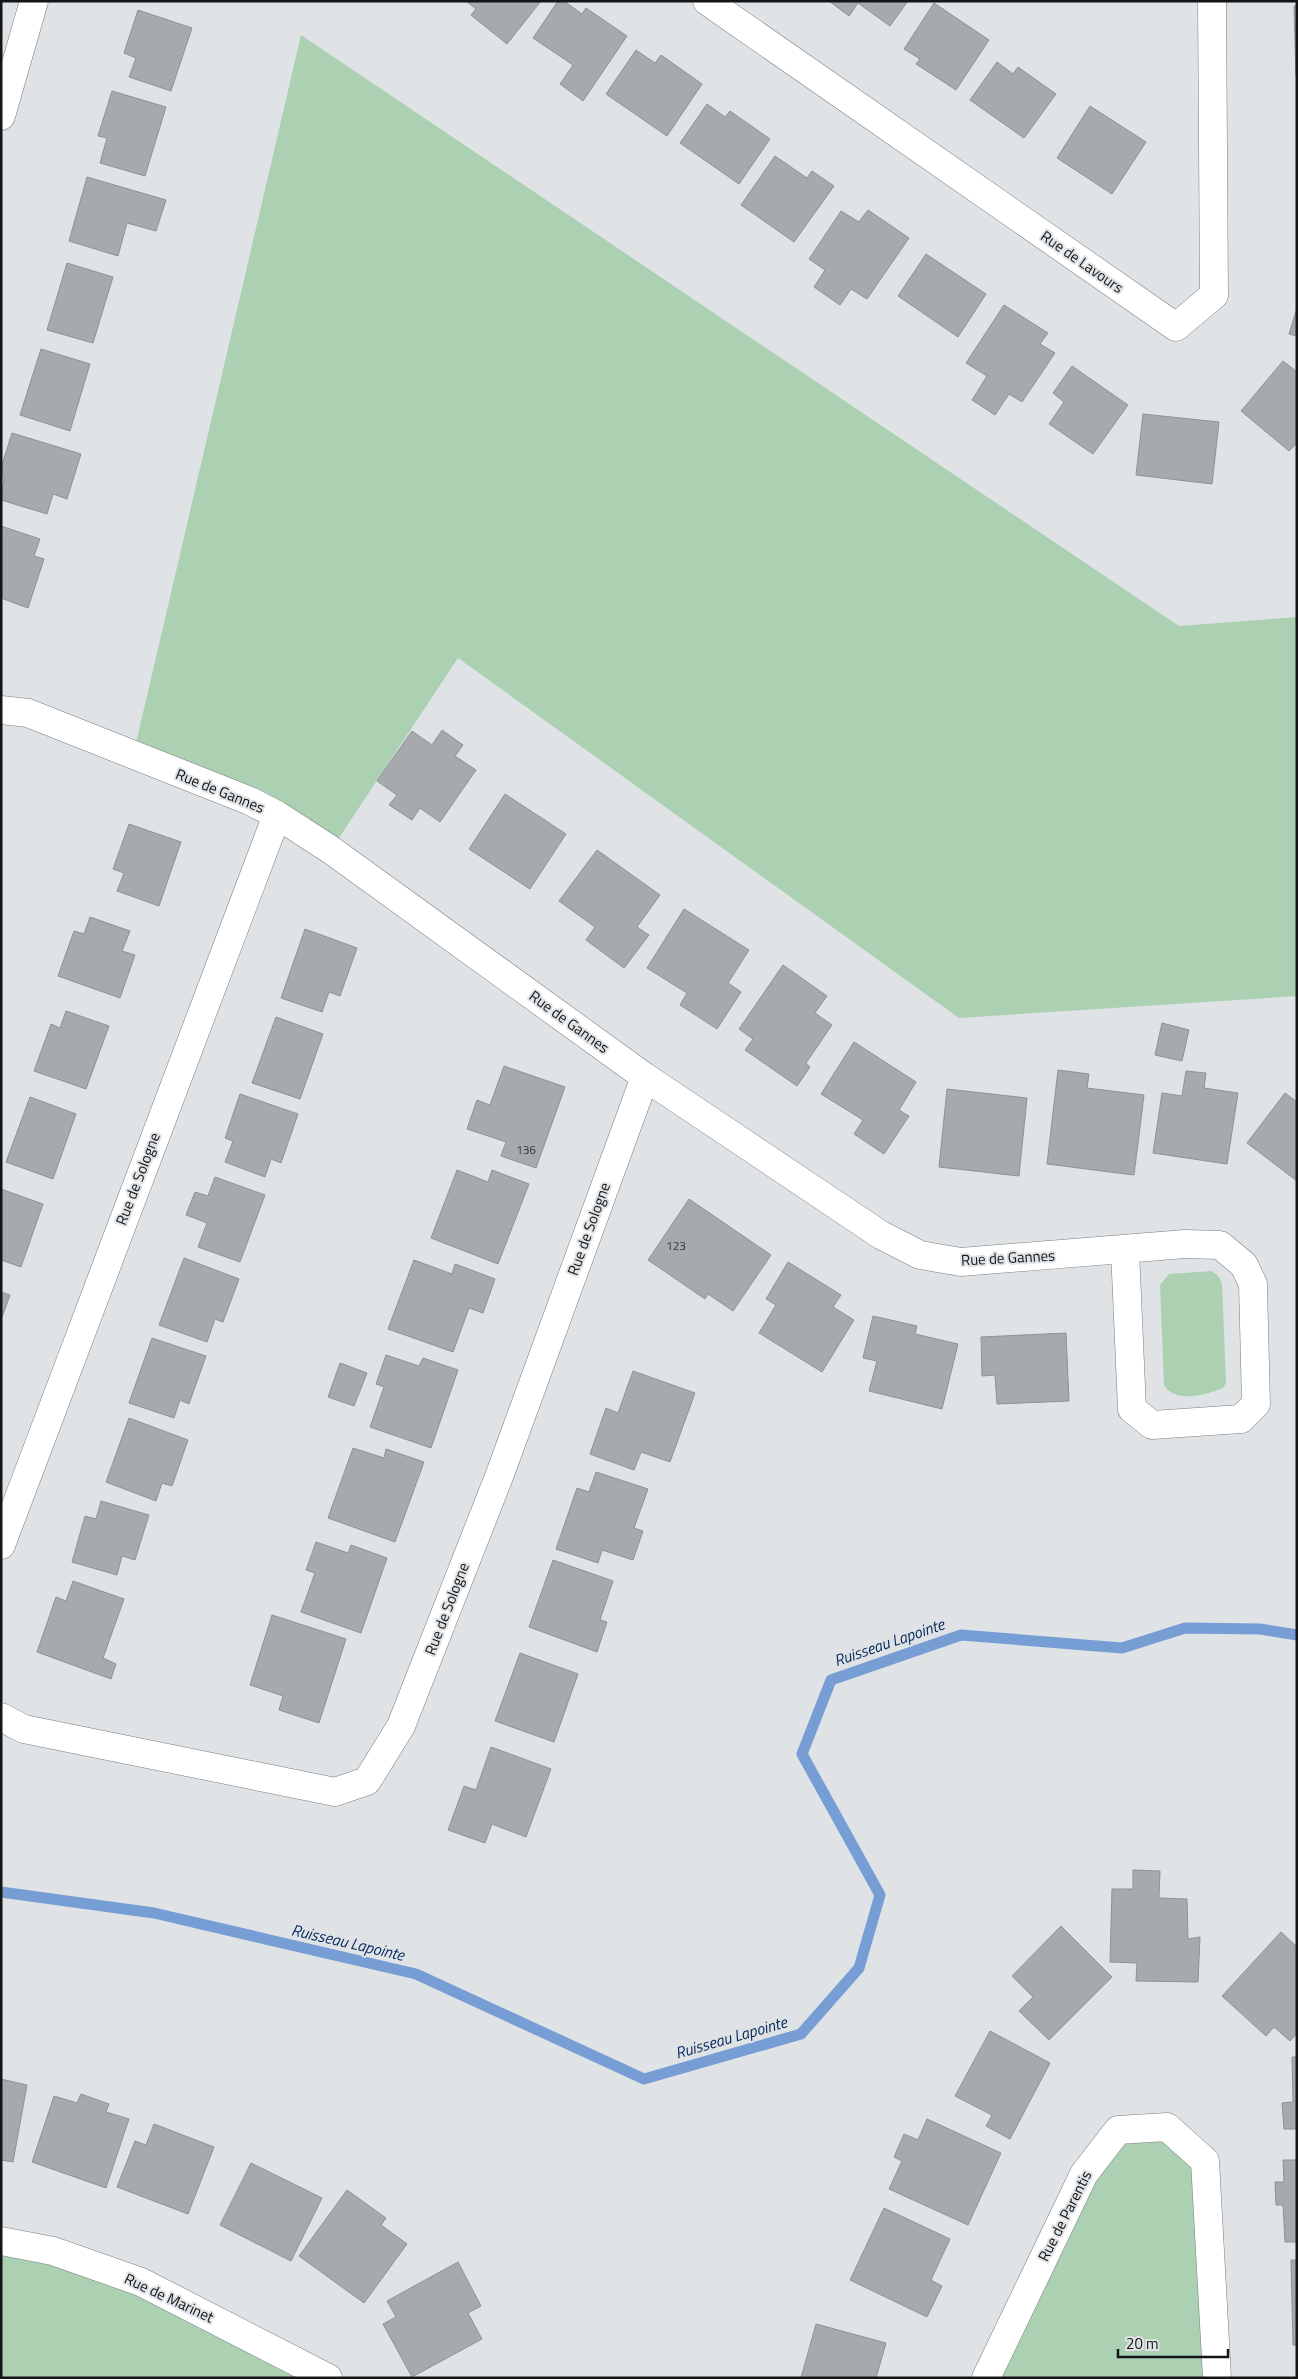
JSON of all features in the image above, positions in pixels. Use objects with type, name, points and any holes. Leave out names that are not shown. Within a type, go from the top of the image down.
[{"type":"street","points":[[1,116],[34,1]]},
{"type":"street","name":"Rue de Lavours","points":[[707,1],[1176,327],[1214,295],[1212,1]]},
{"type":"street","name":"Rue de Gannes","points":[[1,692],[11,697],[28,712]]},
{"type":"street","name":"Rue de Gannes","points":[[1,710],[28,712],[250,801],[277,815],[331,850],[645,1077],[881,1234],[920,1254],[961,1262],[1185,1244],[1220,1245],[1244,1265],[1253,1284],[1256,1404],[1241,1419],[1152,1425],[1132,1409],[1124,1250]]},
{"type":"street","name":"Rue de Sologne","points":[[1,1545],[277,815]]},
{"type":"street","name":"Rue de Sologne","points":[[1,1718],[24,1729],[335,1792],[367,1781],[401,1726],[419,1681],[500,1474],[645,1077]]},
{"type":"street","name":"Rue de Parentis","points":[[986,2378],[1084,2174],[1118,2130],[1167,2126],[1205,2161],[1217,2378]]},
{"type":"street","name":"Rue de Marinet","points":[[1,2241],[53,2251],[140,2282],[328,2378]]},
{"type":"green space","points":[[301,35],[1179,626],[1297,617],[1297,996],[959,1018],[458,658],[331,850],[133,756]]},
{"type":"green space","points":[[1212,1271],[1219,1277],[1222,1284],[1226,1383],[1223,1388],[1200,1395],[1183,1396],[1175,1394],[1164,1385],[1160,1285],[1169,1274]]},
{"type":"green space","points":[[1167,2127],[1205,2161],[1217,2378],[986,2378],[1118,2130]]},
{"type":"green space","points":[[1,2241],[53,2251],[328,2378],[1,2378]]},
{"type":"building","points":[[466,1],[541,1],[507,44],[471,15],[476,9]]},
{"type":"building","points":[[558,1],[564,1],[582,14],[586,8],[627,36],[583,101],[560,84],[573,65],[533,38]]},
{"type":"building","points":[[829,1],[908,1],[890,26],[858,3],[849,16]]},
{"type":"building","points":[[934,3],[989,40],[956,90],[916,64],[920,59],[904,49]]},
{"type":"building","points":[[1294,6],[1297,6],[1297,76],[1296,76]]},
{"type":"building","points":[[138,10],[192,28],[171,91],[129,77],[136,58],[124,53]]},
{"type":"building","points":[[636,50],[655,63],[661,55],[702,84],[667,136],[606,94]]},
{"type":"building","points":[[997,62],[1013,74],[1018,67],[1056,94],[1024,138],[970,100]]},
{"type":"building","points":[[112,91],[166,107],[145,176],[100,163],[107,138],[98,136]]},
{"type":"building","points":[[707,104],[725,117],[730,111],[770,139],[739,184],[680,143]]},
{"type":"building","points":[[1090,106],[1146,142],[1112,194],[1057,158]]},
{"type":"building","points":[[775,156],[807,178],[812,171],[834,186],[794,242],[741,205]]},
{"type":"building","points":[[87,177],[166,200],[156,231],[127,223],[118,256],[69,241]]},
{"type":"building","points":[[868,210],[909,238],[867,299],[851,289],[840,305],[814,287],[825,270],[809,259],[841,211],[859,222]]},
{"type":"building","points":[[926,254],[986,294],[958,337],[898,296]]},
{"type":"building","points":[[67,263],[113,277],[93,343],[47,330]]},
{"type":"building","points":[[1004,305],[1048,333],[1040,344],[1055,353],[1022,402],[1009,394],[995,415],[972,400],[987,376],[966,363]]},
{"type":"building","points":[[1297,308],[1297,336],[1289,334]]},
{"type":"building","points":[[41,349],[90,364],[70,431],[20,415]]},
{"type":"building","points":[[1283,361],[1297,372],[1297,443],[1289,451],[1241,411]]},
{"type":"building","points":[[1072,366],[1128,405],[1093,454],[1049,424],[1064,402],[1053,393]]},
{"type":"building","points":[[1143,414],[1219,422],[1212,484],[1136,475]]},
{"type":"building","points":[[12,433],[81,454],[67,499],[53,494],[47,514],[1,500],[4,478],[1,477],[1,468]]},
{"type":"building","points":[[1,526],[40,539],[34,556],[44,559],[28,608],[1,598]]},
{"type":"building","points":[[442,730],[463,745],[455,756],[476,770],[440,822],[420,808],[412,820],[389,805],[397,795],[377,781],[412,731],[432,745]]},
{"type":"building","points":[[505,794],[566,834],[530,889],[469,849]]},
{"type":"building","points":[[129,824],[181,842],[159,906],[117,891],[124,873],[113,869]]},
{"type":"building","points":[[597,850],[660,895],[637,927],[649,935],[624,968],[586,940],[595,927],[559,901]]},
{"type":"building","points":[[684,909],[749,950],[728,983],[741,992],[717,1029],[680,1005],[687,993],[647,968]]},
{"type":"building","points":[[90,917],[130,931],[122,951],[135,955],[120,998],[58,976],[74,931],[84,934]]},
{"type":"building","points":[[305,929],[357,948],[340,996],[329,992],[322,1012],[281,998]]},
{"type":"building","points":[[783,965],[827,996],[815,1013],[832,1025],[806,1063],[810,1067],[797,1086],[745,1050],[753,1039],[739,1029]]},
{"type":"building","points":[[66,1011],[109,1026],[86,1089],[34,1071],[51,1024],[60,1028]]},
{"type":"building","points":[[276,1017],[323,1034],[300,1099],[252,1083]]},
{"type":"building","points":[[1162,1023],[1189,1030],[1182,1061],[1155,1055]]},
{"type":"building","points":[[854,1042],[916,1082],[899,1110],[909,1116],[884,1154],[854,1134],[863,1120],[821,1094]]},
{"type":"building","points":[[504,1066],[565,1087],[536,1168],[501,1156],[506,1142],[467,1129],[477,1100],[490,1105]]},
{"type":"building","points":[[1058,1070],[1089,1074],[1087,1088],[1144,1095],[1134,1175],[1047,1164]]},
{"type":"building","points":[[1186,1071],[1206,1073],[1204,1088],[1238,1093],[1227,1164],[1153,1153],[1162,1093],[1182,1096]]},
{"type":"building","points":[[947,1089],[1027,1098],[1019,1176],[939,1167]]},
{"type":"building","points":[[1285,1093],[1297,1102],[1297,1181],[1247,1143]]},
{"type":"building","points":[[240,1094],[298,1114],[281,1163],[271,1159],[265,1177],[225,1162],[233,1141],[225,1138]]},
{"type":"building","points":[[30,1097],[76,1114],[53,1179],[6,1162]]},
{"type":"building","points":[[457,1170],[488,1182],[492,1170],[529,1184],[498,1264],[431,1238]]},
{"type":"building","points":[[215,1177],[265,1195],[240,1262],[198,1247],[207,1223],[186,1215],[195,1192],[208,1196]]},
{"type":"building","points":[[1,1189],[43,1204],[21,1267],[1,1260]]},
{"type":"building","points":[[689,1199],[771,1255],[733,1311],[708,1294],[705,1299],[648,1260]]},
{"type":"building","points":[[184,1258],[239,1279],[223,1322],[215,1319],[207,1342],[159,1325]]},
{"type":"building","points":[[414,1260],[452,1274],[455,1264],[495,1279],[483,1313],[469,1308],[453,1352],[388,1329]]},
{"type":"building","points":[[788,1262],[841,1295],[833,1307],[854,1320],[822,1372],[759,1333],[776,1305],[766,1299]]},
{"type":"building","points":[[1,1292],[10,1295],[1,1320]]},
{"type":"building","points":[[873,1316],[917,1326],[915,1334],[958,1344],[942,1409],[869,1391],[877,1361],[863,1358]]},
{"type":"building","points":[[1066,1333],[1069,1401],[997,1404],[995,1375],[982,1376],[981,1337]]},
{"type":"building","points":[[152,1338],[206,1356],[189,1404],[180,1400],[174,1418],[129,1403]]},
{"type":"building","points":[[386,1355],[419,1366],[423,1358],[458,1370],[431,1448],[370,1427],[384,1387],[376,1384]]},
{"type":"building","points":[[340,1363],[367,1373],[354,1406],[328,1397]]},
{"type":"building","points":[[633,1371],[695,1393],[670,1462],[641,1452],[634,1470],[590,1454],[606,1408],[618,1413]]},
{"type":"building","points":[[129,1418],[188,1440],[172,1486],[162,1483],[156,1501],[106,1482]]},
{"type":"building","points":[[353,1448],[384,1458],[386,1449],[424,1462],[395,1542],[328,1518]]},
{"type":"building","points":[[596,1472],[648,1489],[634,1528],[643,1531],[633,1560],[602,1550],[598,1563],[556,1549],[577,1488],[589,1492]]},
{"type":"building","points":[[101,1501],[149,1515],[135,1560],[122,1556],[117,1575],[72,1562],[85,1516],[96,1519]]},
{"type":"building","points":[[316,1542],[348,1553],[351,1545],[387,1558],[361,1633],[301,1612],[315,1573],[306,1570]]},
{"type":"building","points":[[553,1560],[613,1581],[600,1620],[607,1622],[597,1652],[529,1627]]},
{"type":"building","points":[[73,1581],[124,1599],[103,1658],[116,1664],[111,1679],[37,1652],[56,1597],[66,1601]]},
{"type":"building","points":[[272,1615],[346,1639],[319,1723],[279,1710],[283,1696],[250,1685]]},
{"type":"building","points":[[520,1653],[578,1674],[554,1742],[495,1721]]},
{"type":"building","points":[[491,1747],[551,1769],[526,1837],[492,1824],[485,1843],[448,1830],[464,1786],[476,1790]]},
{"type":"building","points":[[1133,1870],[1160,1871],[1159,1898],[1187,1899],[1188,1939],[1200,1937],[1198,1982],[1136,1981],[1137,1963],[1110,1962],[1112,1889],[1133,1889]]},
{"type":"building","points":[[1061,1926],[1112,1977],[1049,2040],[1019,2011],[1033,1997],[1012,1976]]},
{"type":"building","points":[[1281,1932],[1297,1947],[1297,2033],[1290,2041],[1274,2027],[1266,2036],[1222,1996]]},
{"type":"building","points":[[990,2031],[1050,2063],[1010,2139],[986,2126],[992,2115],[955,2096]]},
{"type":"building","points":[[1292,2057],[1297,2057],[1297,2129],[1284,2129],[1282,2103],[1293,2102]]},
{"type":"building","points":[[1,2079],[27,2085],[13,2162],[1,2160]]},
{"type":"building","points":[[81,2094],[109,2104],[106,2112],[129,2119],[106,2188],[32,2162],[54,2096],[77,2103]]},
{"type":"building","points":[[927,2119],[1001,2153],[968,2225],[889,2189],[902,2161],[894,2157],[904,2134],[918,2140]]},
{"type":"building","points":[[154,2124],[214,2147],[188,2214],[117,2187],[135,2141],[146,2145]]},
{"type":"building","points":[[1283,2160],[1297,2160],[1297,2242],[1285,2242],[1283,2205],[1276,2205],[1275,2182],[1284,2182]]},
{"type":"building","points":[[251,2163],[322,2198],[291,2261],[220,2225]]},
{"type":"building","points":[[347,2190],[386,2218],[381,2225],[407,2244],[364,2303],[299,2256]]},
{"type":"building","points":[[884,2208],[950,2239],[931,2280],[942,2286],[927,2317],[850,2280]]},
{"type":"building","points":[[1291,2260],[1297,2260],[1297,2345],[1293,2345]]},
{"type":"building","points":[[458,2262],[481,2306],[468,2313],[482,2339],[412,2377],[383,2324],[396,2317],[387,2301]]},
{"type":"building","points":[[816,2324],[886,2343],[876,2378],[801,2378]]},
{"type":"waterway","name":"Ruisseau Lapointe","points":[[1,1892],[154,1913],[416,1974],[644,2079],[801,2034],[859,1968],[880,1895],[802,1754],[831,1680],[961,1635],[1122,1648],[1185,1628],[1260,1629],[1297,1635]]}]
